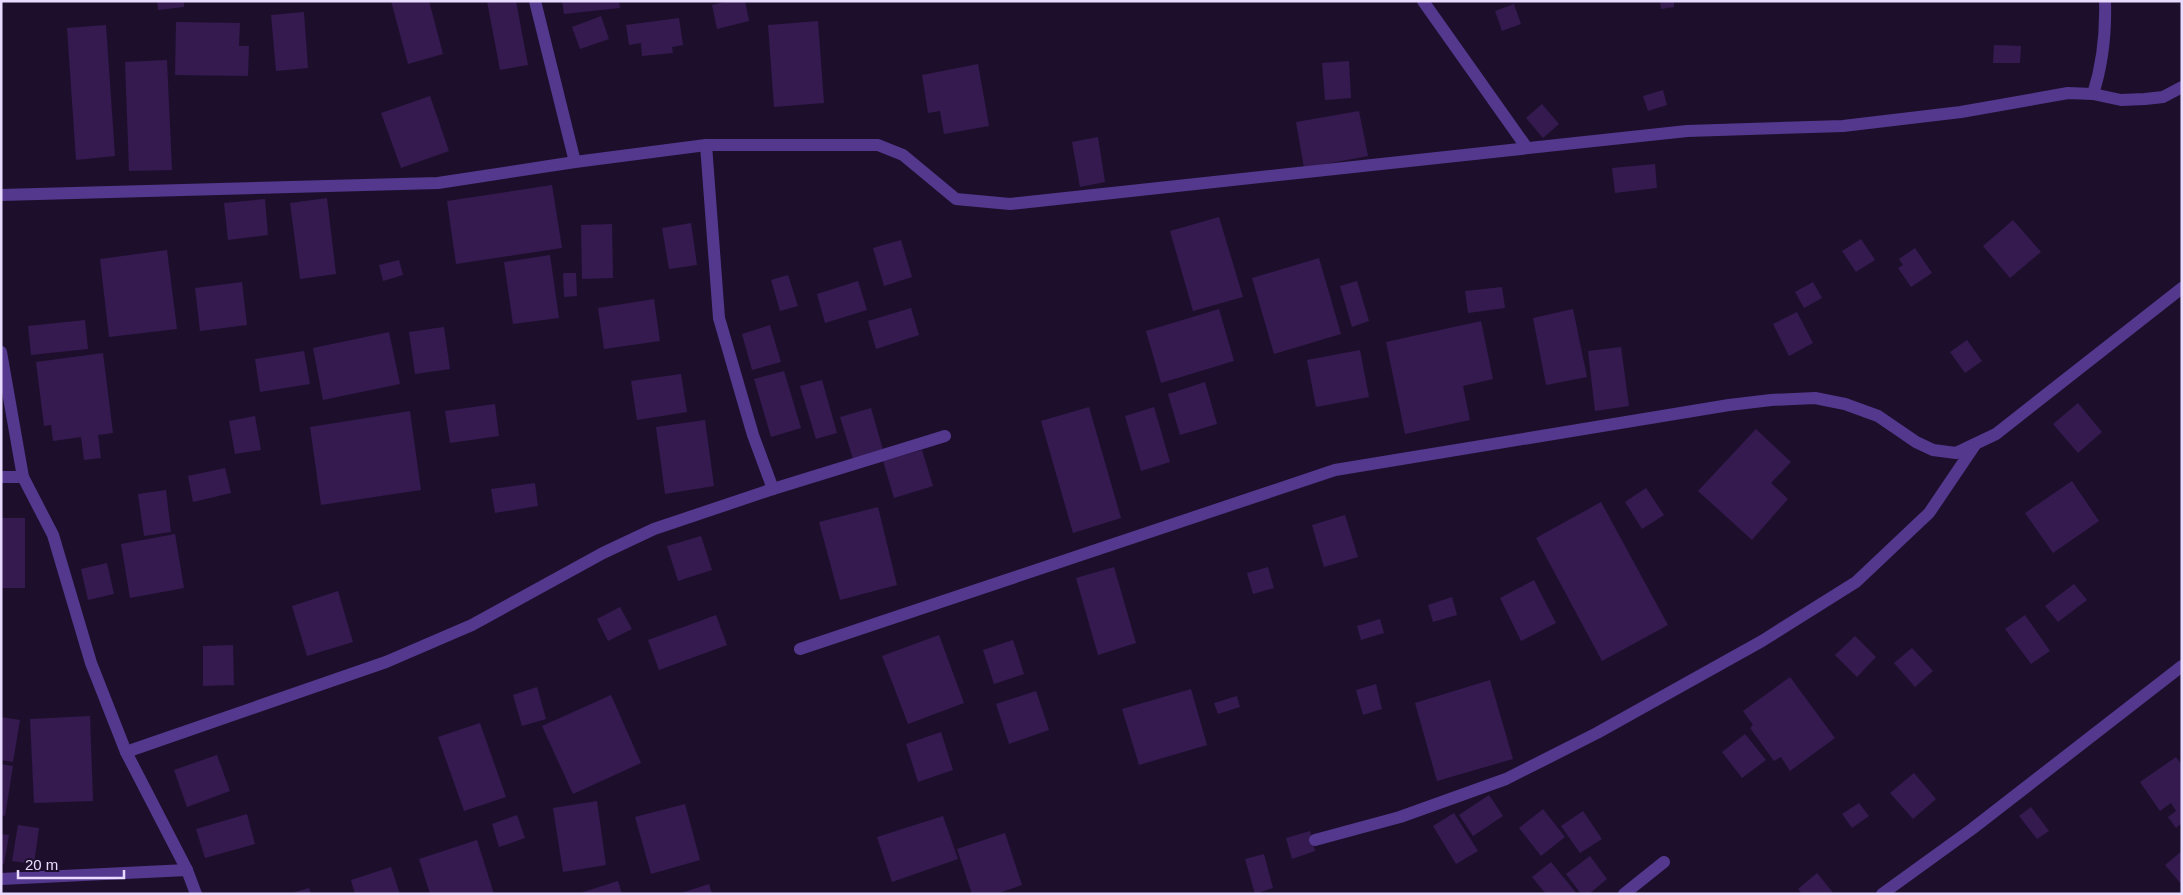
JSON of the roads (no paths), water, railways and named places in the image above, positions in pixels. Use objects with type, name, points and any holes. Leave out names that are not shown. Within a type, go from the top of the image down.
[{"type":"street","points":[[535,1],[575,162]]},
{"type":"street","points":[[1422,1],[1527,148]]},
{"type":"street","points":[[2093,94],[2101,70],[2106,34],[2105,1]]},
{"type":"street","points":[[1,195],[438,182],[706,145],[878,144],[903,155],[956,199],[1010,204],[1687,131],[1843,126],[1961,112],[2068,93],[2093,94],[2121,100],[2145,99],[2163,97],[2182,87]]},
{"type":"street","points":[[706,145],[719,318],[753,435],[773,490]]},
{"type":"street","points":[[800,649],[1335,470],[1729,405],[1771,400],[1815,398],[1845,404],[1878,416],[1916,442],[1933,450],[1956,453],[1996,434],[2182,288]]},
{"type":"street","points":[[1,352],[23,477],[53,535],[91,663],[126,752],[187,870],[196,894]]},
{"type":"street","points":[[126,752],[386,662],[472,625],[603,553],[654,529],[945,436]]},
{"type":"street","points":[[1315,840],[1400,818],[1506,779],[1597,733],[1762,641],[1856,582],[1929,514],[1976,445]]},
{"type":"street","points":[[1,477],[23,477]]},
{"type":"street","points":[[1882,894],[1972,829],[2182,666]]},
{"type":"street","points":[[1624,894],[1664,862]]},
{"type":"street","points":[[1,879],[187,870]]}]
